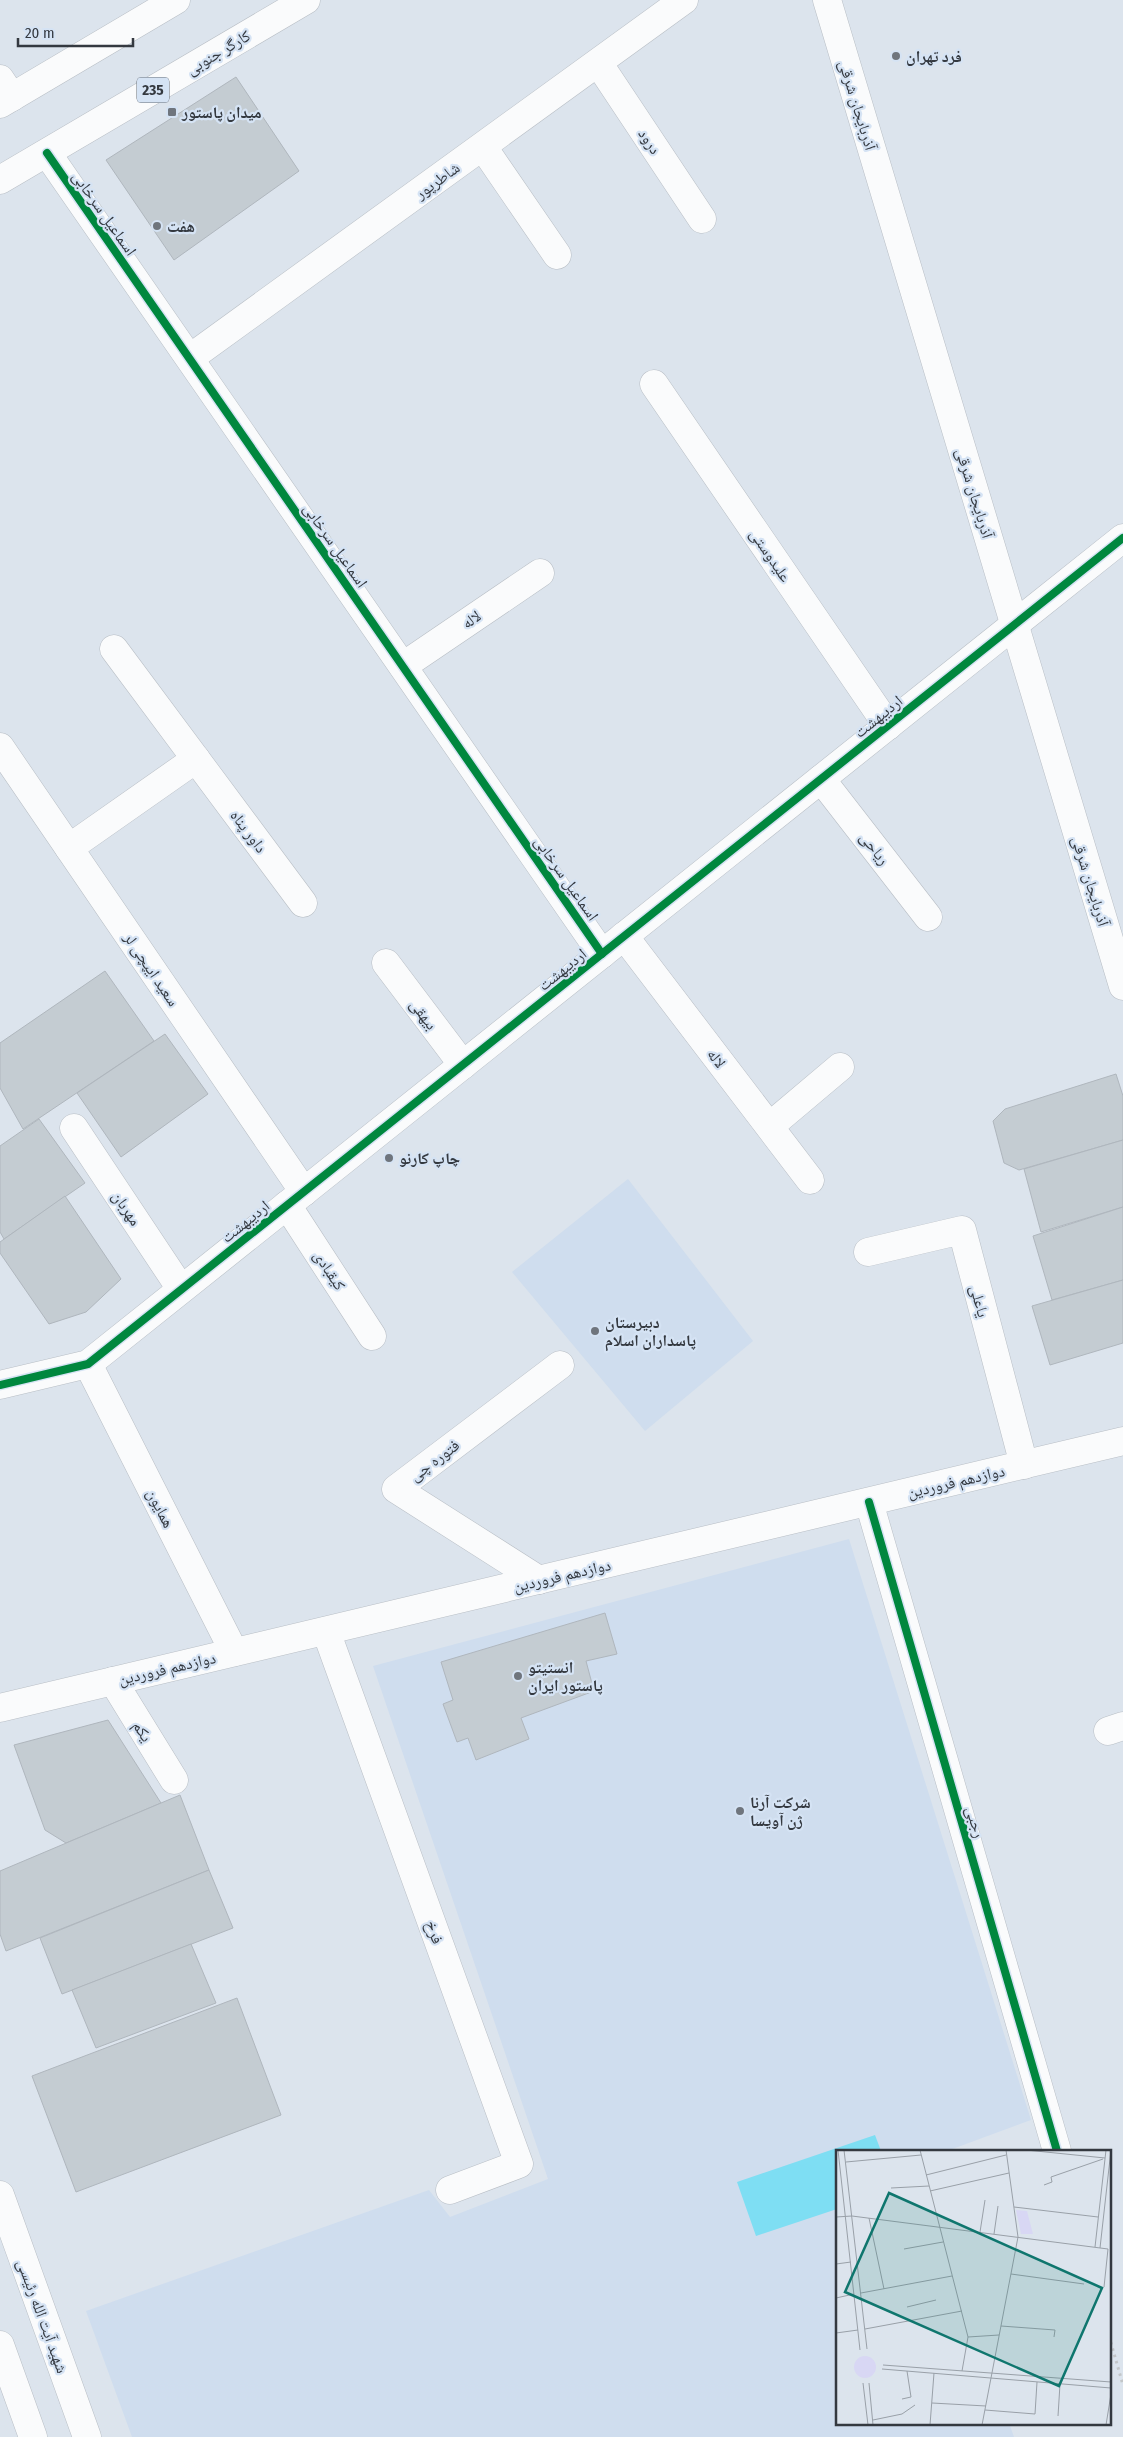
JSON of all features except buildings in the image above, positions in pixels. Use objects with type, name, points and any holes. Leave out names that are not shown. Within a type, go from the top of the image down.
[{"type":"street","points":[[4,93],[176,0]]},
{"type":"street","name":"کارگر جنوبی","points":[[0,180],[306,0]]},
{"type":"street","name":"شاطرپور","points":[[190,358],[599,64],[684,0]]},
{"type":"street","name":"آذربایجان شرقی","points":[[827,0],[1123,986]]},
{"type":"street","name":"درود","points":[[599,64],[702,219]]},
{"type":"street","points":[[483,147],[557,255]]},
{"type":"street","name":"اسماعیل سرخابی","points":[[47,153],[602,954]]},
{"type":"street","name":"علیدوستی","points":[[654,384],[888,726]]},
{"type":"street","name":"اردیبهشت","points":[[0,1385],[88,1364],[1123,538]]},
{"type":"street","name":"لاله","points":[[403,666],[540,573]]},
{"type":"street","name":"داور پناه","points":[[114,649],[303,903]]},
{"type":"street","name":"سعید ایپچی لر","points":[[0,747],[69,848],[295,1198]]},
{"type":"street","points":[[69,848],[196,759]]},
{"type":"street","name":"ریاحی","points":[[822,779],[928,917]]},
{"type":"street","name":"لاله","points":[[624,936],[810,1180]]},
{"type":"street","name":"بیهقی","points":[[386,963],[463,1065]]},
{"type":"street","points":[[770,1126],[840,1066]]},
{"type":"street","name":"مهربان","points":[[74,1128],[181,1289]]},
{"type":"street","name":"کیقبادی","points":[[295,1198],[372,1336]]},
{"type":"street","name":"یاعلی","points":[[868,1252],[962,1230],[1024,1465]]},
{"type":"street","name":"همایون","points":[[88,1364],[234,1652]]},
{"type":"street","name":"فتوره چی","points":[[539,1580],[396,1489],[560,1365]]},
{"type":"street","name":"دوازدهم فروردین","points":[[0,1708],[1123,1441]]},
{"type":"street","name":"رجبی","points":[[869,1502],[1057,2150]]},
{"type":"street","name":"فرخ","points":[[326,1631],[519,2164],[450,2190]]},
{"type":"street","name":"یکم","points":[[113,1681],[174,1780]]},
{"type":"street","name":"شهید آیت الله رئیسی","points":[[0,2195],[87,2437]]},
{"type":"street","points":[[0,2345],[33,2437]]},
{"type":"path","points":[[1110,2340],[1123,2385]]},
{"type":"shaded area","points":[[628,1179],[753,1341],[645,1431],[512,1272]]},
{"type":"shaded area","points":[[849,1539],[1031,2120],[950,2150],[836,2150],[836,2424],[1009,2424],[1014,2437],[132,2437],[86,2311],[429,2190],[450,2217],[548,2179],[373,1666]]},
{"type":"water","points":[[875,2135],[881,2150],[836,2150],[836,2209],[756,2236],[737,2182]]},
{"type":"cycle path","points":[[47,153],[602,954]]},
{"type":"cycle path","points":[[0,1385],[88,1364],[1123,538]]},
{"type":"cycle path","points":[[869,1502],[1057,2150]]},
{"type":"place","name":"فرد تهران","points":[[896,56]]},
{"type":"place","name":"میدان پاستور","points":[[172,112]]},
{"type":"place","name":"هفت","points":[[157,226]]},
{"type":"place","name":"چاپ کارنو","points":[[389,1158]]},
{"type":"place","name":"دبیرستان پاسداران اسلام","points":[[595,1331]]},
{"type":"place","name":"انستیتو پاستور ایران","points":[[518,1676]]},
{"type":"place","name":"شرکت آرنا ژن آویسا","points":[[740,1811]]}]
